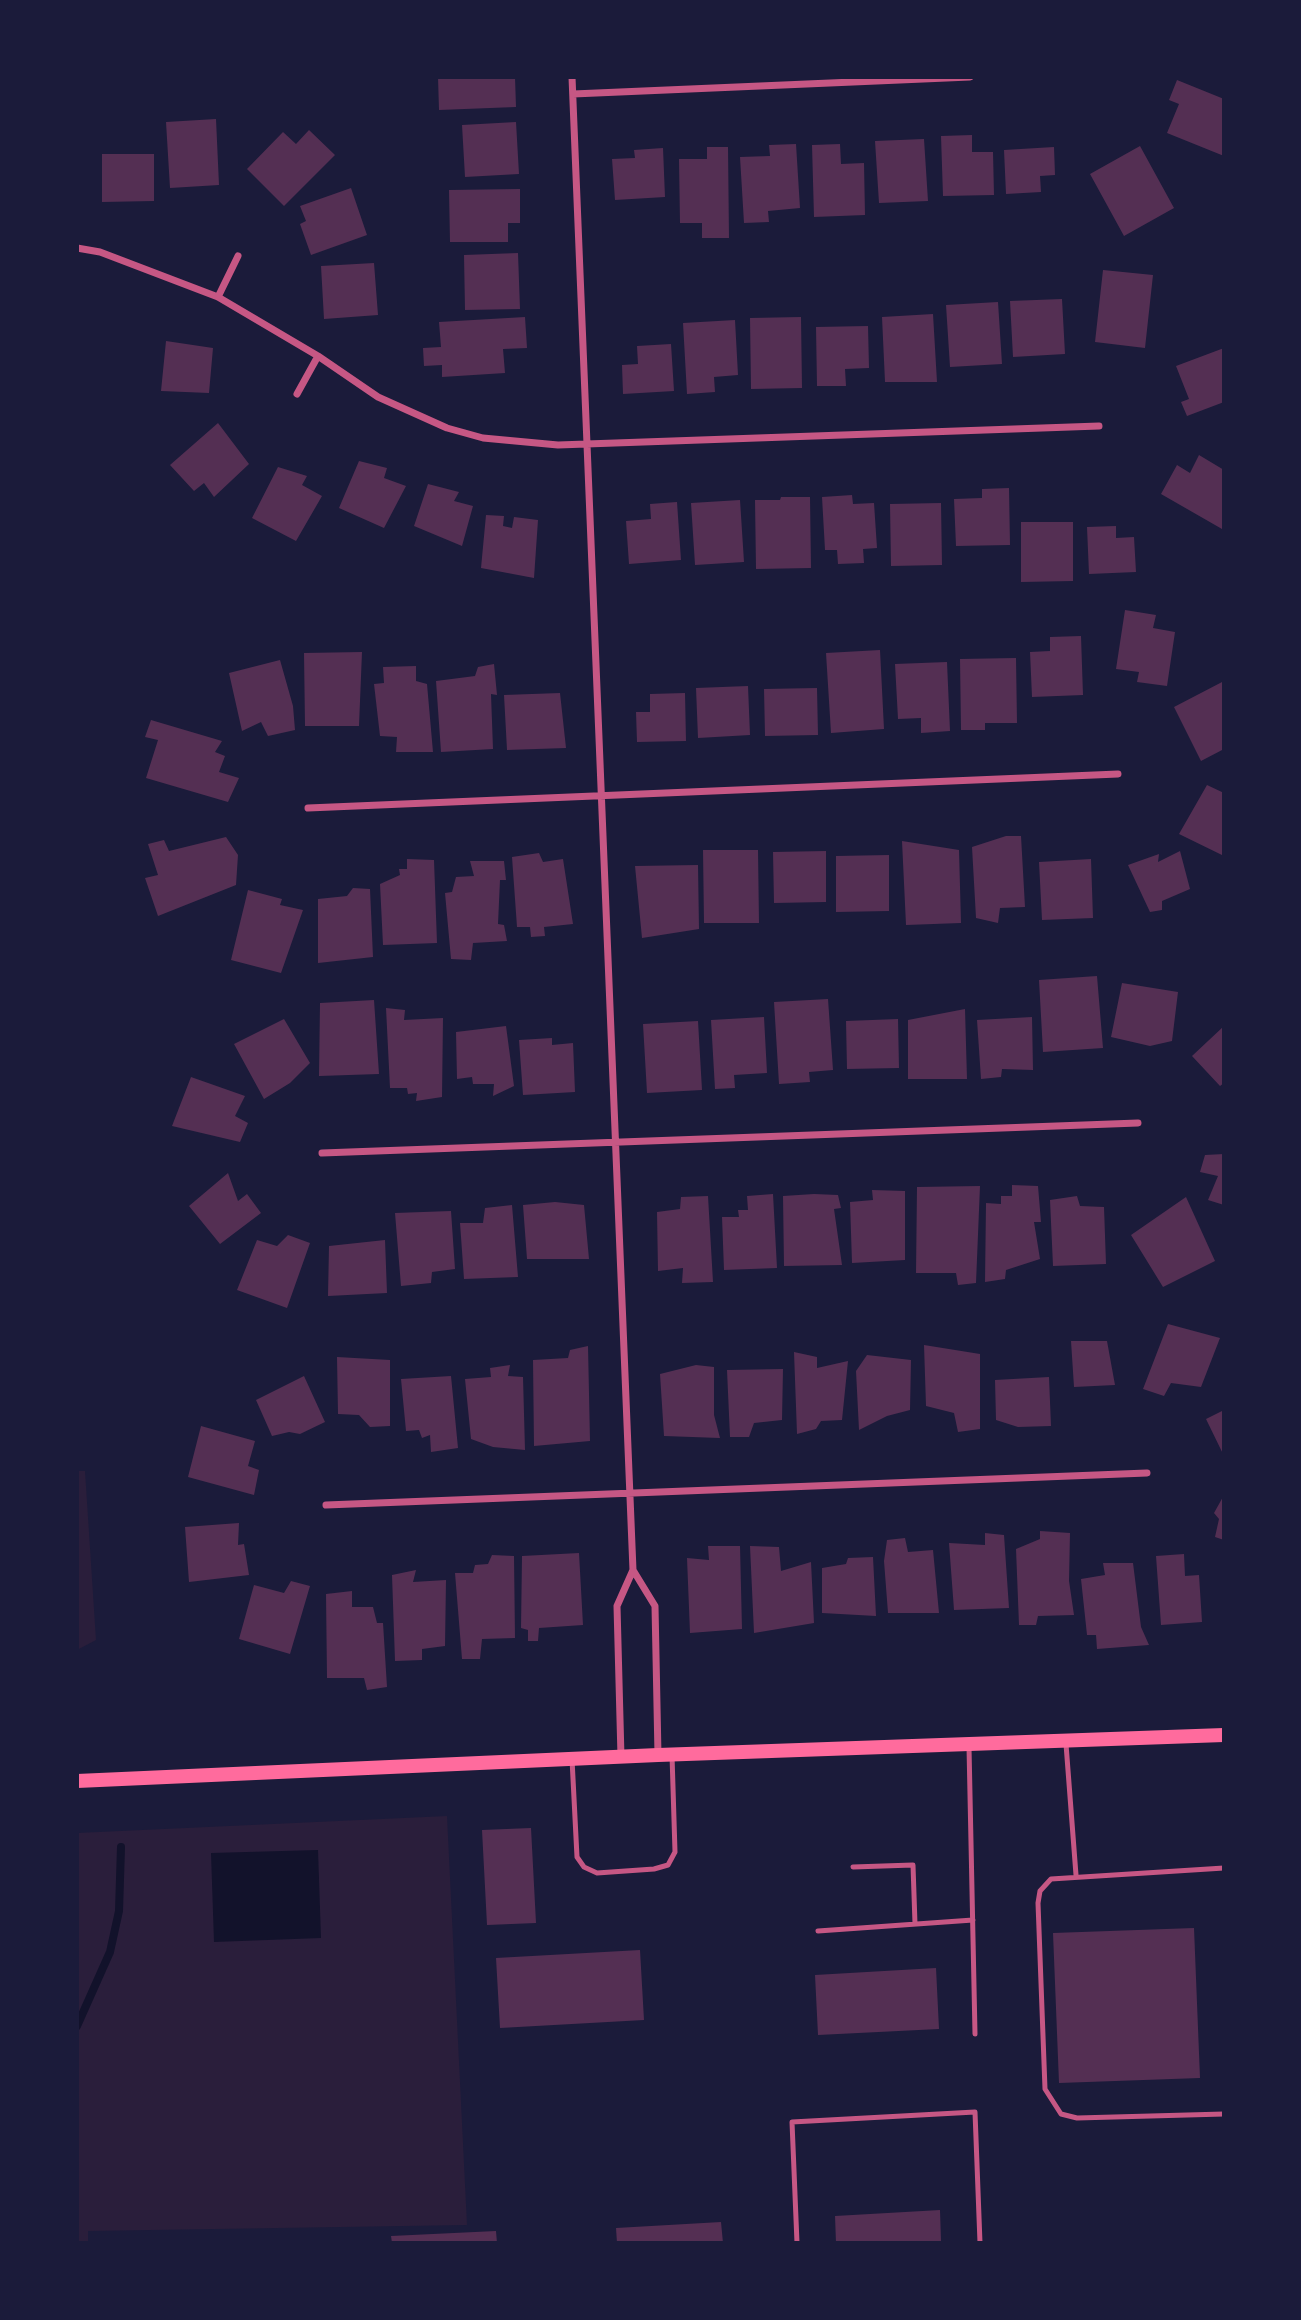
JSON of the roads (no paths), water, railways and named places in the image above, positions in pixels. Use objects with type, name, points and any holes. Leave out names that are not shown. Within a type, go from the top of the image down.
[{"type":"main road","points":[[77,1781],[665,1755],[1224,1735]]},
{"type":"street","points":[[572,77],[633,1570],[617,1606],[621,1757]]},
{"type":"street","points":[[573,94],[970,77]]},
{"type":"street","points":[[77,248],[100,252],[218,297],[318,356],[378,397],[447,428],[520,443],[587,445],[1099,426]]},
{"type":"street","points":[[218,297],[238,256]]},
{"type":"street","points":[[297,394],[318,356]]},
{"type":"street","points":[[308,808],[1118,774]]},
{"type":"street","points":[[322,1153],[1138,1123]]},
{"type":"street","points":[[326,1505],[1147,1472]]},
{"type":"street","points":[[633,1570],[654,1606],[665,1755]]},
{"type":"lane","points":[[1066,1741],[1076,1875]]},
{"type":"lane","points":[[969,1744],[975,2034]]},
{"type":"lane","points":[[572,1759],[577,1857],[584,1867],[597,1873],[668,1865],[675,1853],[665,1755]]},
{"type":"lane","points":[[853,1867],[914,1865],[915,1924]]},
{"type":"lane","points":[[1224,1868],[1076,1875],[1051,1879],[1040,1891],[1038,1903],[1045,2089],[1050,2101],[1061,2114],[1077,2118],[1224,2115]]},
{"type":"lane","points":[[818,1931],[973,1920]]},
{"type":"lane","points":[[797,2243],[792,2122],[975,2112],[980,2243]]},
{"type":"waterway","points":[[77,2026],[110,1952],[119,1911],[121,1847]]}]
